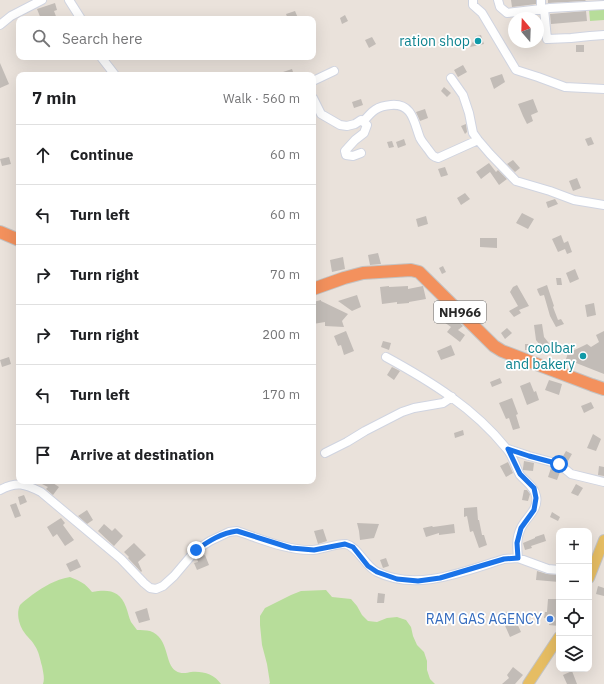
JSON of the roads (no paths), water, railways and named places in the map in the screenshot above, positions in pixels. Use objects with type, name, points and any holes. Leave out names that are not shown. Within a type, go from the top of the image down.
[{"type":"highway","points":[[0,232],[16,239]]},
{"type":"highway","name":"NH966","points":[[316,288],[344,278],[363,274],[411,270],[419,272],[494,346],[509,354],[604,389]]},
{"type":"main road","points":[[592,568],[604,540]]},
{"type":"main road","points":[[528,684],[556,642]]},
{"type":"street","points":[[0,25],[11,16],[42,0]]},
{"type":"street","points":[[69,0],[79,16]]},
{"type":"street","points":[[473,0],[473,5],[482,13],[516,70],[565,87],[604,88]]},
{"type":"street","points":[[498,0],[500,7],[507,13],[550,8],[604,5]]},
{"type":"street","points":[[541,0],[547,39],[604,35]]},
{"type":"street","points":[[103,60],[113,72]]},
{"type":"street","points":[[316,80],[334,71]]},
{"type":"street","points":[[451,78],[463,95],[474,133],[478,140],[516,181],[574,200],[604,205]]},
{"type":"street","points":[[316,104],[321,114],[340,126],[355,124],[362,120],[367,124],[364,133],[345,151],[346,155],[353,156],[361,153]]},
{"type":"street","points":[[363,122],[375,109],[382,106],[402,106],[408,110],[414,118],[421,140],[433,156],[438,158],[478,140]]},
{"type":"street","points":[[386,357],[413,371],[452,397],[479,419],[508,449],[520,474],[534,488],[536,498],[534,510],[521,528],[517,543],[518,558]]},
{"type":"street","points":[[325,453],[402,412],[414,408],[443,403],[452,397]]},
{"type":"street","points":[[508,449],[559,464],[571,474],[604,482]]},
{"type":"street","points":[[0,490],[18,484],[29,486],[41,492],[121,559],[144,583],[150,588],[156,589],[164,586],[196,550],[210,540],[229,532],[237,531],[291,548],[314,550],[345,544],[353,547],[368,566],[377,572],[397,579],[418,581],[440,578],[504,559],[518,558],[548,569],[556,570]]},
{"type":"place","name":"ration shop","points":[[478,41]]},
{"type":"place","name":"coolbar and bakery","points":[[583,356]]},
{"type":"place","name":"RAM GAS AGENCY","points":[[550,619]]}]
